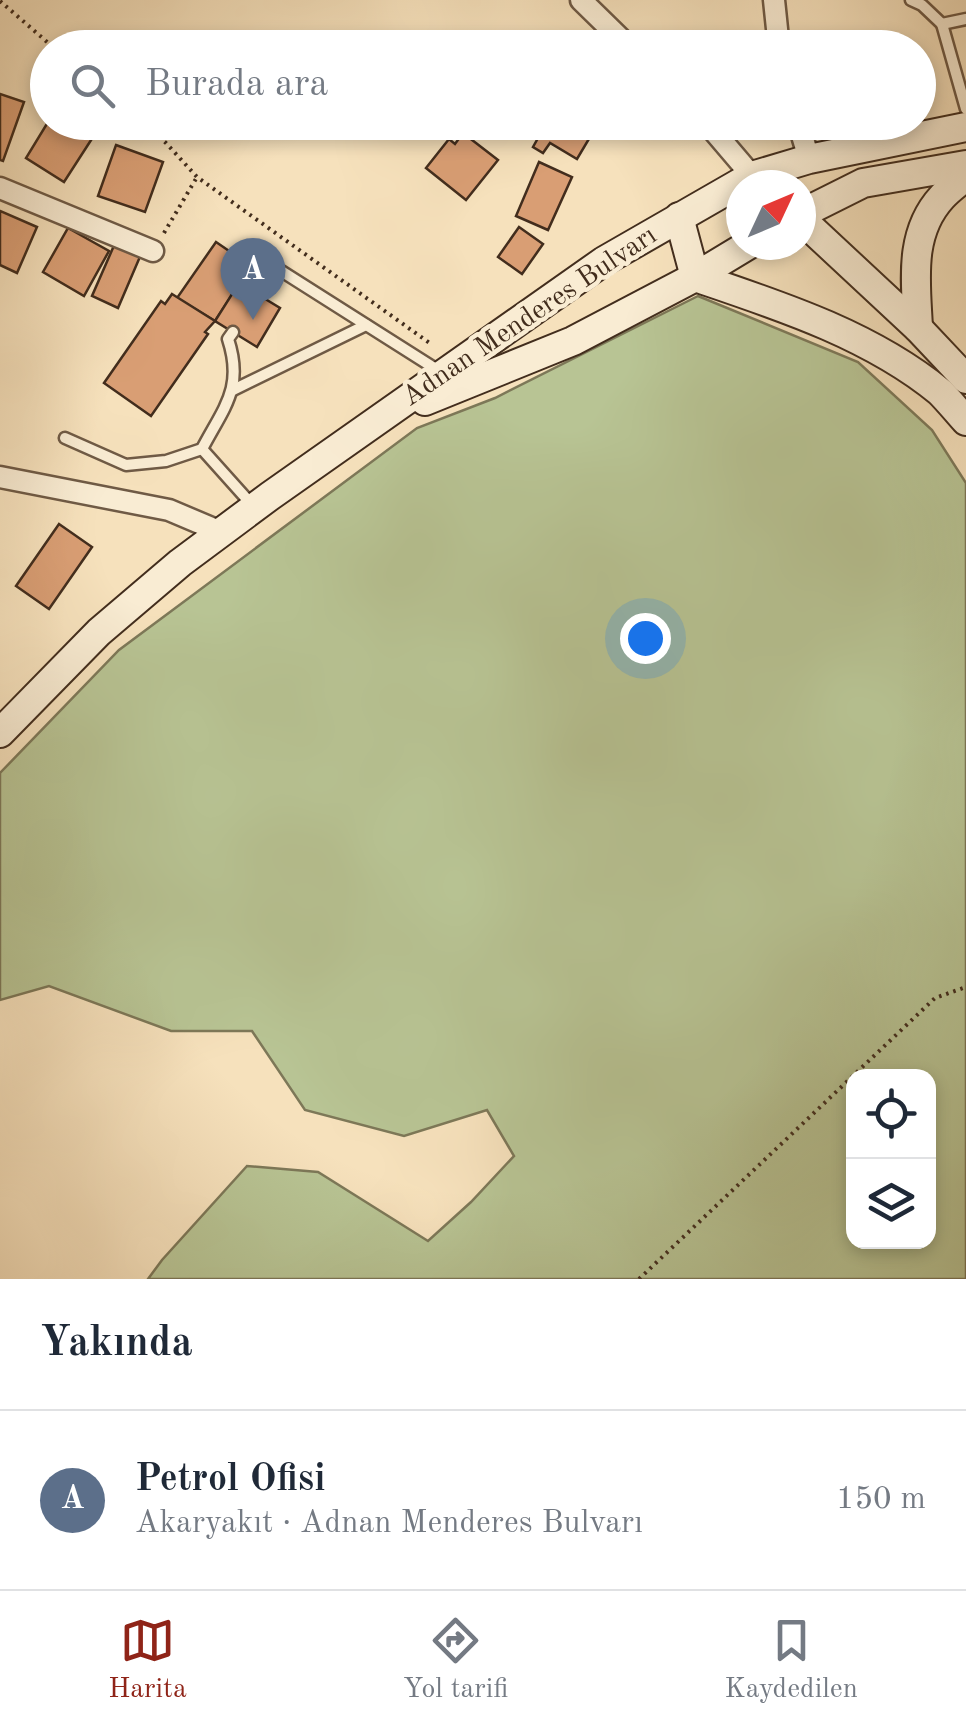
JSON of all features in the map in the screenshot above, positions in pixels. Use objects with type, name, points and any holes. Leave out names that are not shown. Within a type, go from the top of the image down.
[{"type":"main road","name":"Adnan Menderes Bulvarı","points":[[936,133],[966,127]]},
{"type":"main road","name":"Adnan Menderes Bulvarı","points":[[781,170],[808,159],[902,140]]},
{"type":"main road","points":[[816,208],[863,183],[966,165]]},
{"type":"main road","points":[[918,328],[915,259],[922,228],[940,198],[966,176]]},
{"type":"main road","name":"Adnan Menderes Bulvarı","points":[[0,733],[99,632],[180,562],[604,260],[726,195]]},
{"type":"main road","points":[[679,217],[695,276],[754,296],[859,342],[900,364],[942,394],[966,421]]},
{"type":"main road","points":[[816,230],[966,379]]},
{"type":"main road","name":"Adnan Menderes Bulvarı","points":[[382,418],[573,340],[726,258]]},
{"type":"street","points":[[580,0],[611,30]]},
{"type":"street","points":[[774,0],[777,30]]},
{"type":"street","points":[[722,140],[748,170]]},
{"type":"street","points":[[803,140],[808,159]]},
{"type":"street","points":[[0,188],[154,251]]},
{"type":"street","points":[[0,476],[168,510],[221,532]]},
{"type":"lane","points":[[911,0],[942,24],[966,109]]},
{"type":"lane","points":[[942,24],[966,19]]},
{"type":"lane","points":[[246,248],[366,325],[451,369]]},
{"type":"lane","points":[[258,294],[276,268]]},
{"type":"lane","points":[[233,390],[366,325]]},
{"type":"lane","points":[[65,438],[126,465],[166,461],[202,450],[233,390],[234,359],[228,339],[232,332]]},
{"type":"lane","points":[[202,450],[254,508]]},
{"type":"path","points":[[0,2],[33,30]]},
{"type":"path","points":[[163,140],[197,176],[451,369]]},
{"type":"path","points":[[154,251],[197,176]]},
{"type":"path","points":[[639,1279],[935,998],[966,987]]},
{"type":"green space","points":[[698,296],[858,362],[932,430],[966,483],[966,1279],[148,1279],[247,1166],[318,1172],[428,1241],[514,1156],[487,1110],[404,1136],[305,1110],[252,1031],[171,1031],[49,986],[0,1000],[0,773],[119,650],[417,428],[495,398]]},
{"type":"building","points":[[0,94],[24,102],[3,161],[0,160]]},
{"type":"building","points":[[37,140],[91,140],[64,182],[26,158]]},
{"type":"building","points":[[448,140],[455,144],[458,140],[472,140],[498,160],[466,200],[426,168]]},
{"type":"building","points":[[537,140],[588,140],[577,159],[550,143],[543,153],[533,147]]},
{"type":"building","points":[[116,145],[163,162],[145,212],[98,196]]},
{"type":"building","points":[[539,162],[572,177],[548,230],[516,216]]},
{"type":"building","points":[[0,211],[37,227],[17,273],[0,265]]},
{"type":"building","points":[[519,227],[543,244],[522,274],[498,257]]},
{"type":"building","points":[[68,228],[109,251],[84,296],[43,272]]},
{"type":"building","points":[[116,241],[142,252],[118,308],[92,296]]},
{"type":"building","points":[[216,242],[251,266],[215,321],[177,298]]},
{"type":"building","points":[[239,283],[280,308],[257,347],[215,321]]},
{"type":"building","points":[[172,294],[215,321],[151,416],[104,383],[161,301],[165,304]]},
{"type":"building","points":[[59,524],[92,547],[49,609],[16,586]]},
{"type":"place","name":"Petrol Ofisi","points":[[253,320]]}]
